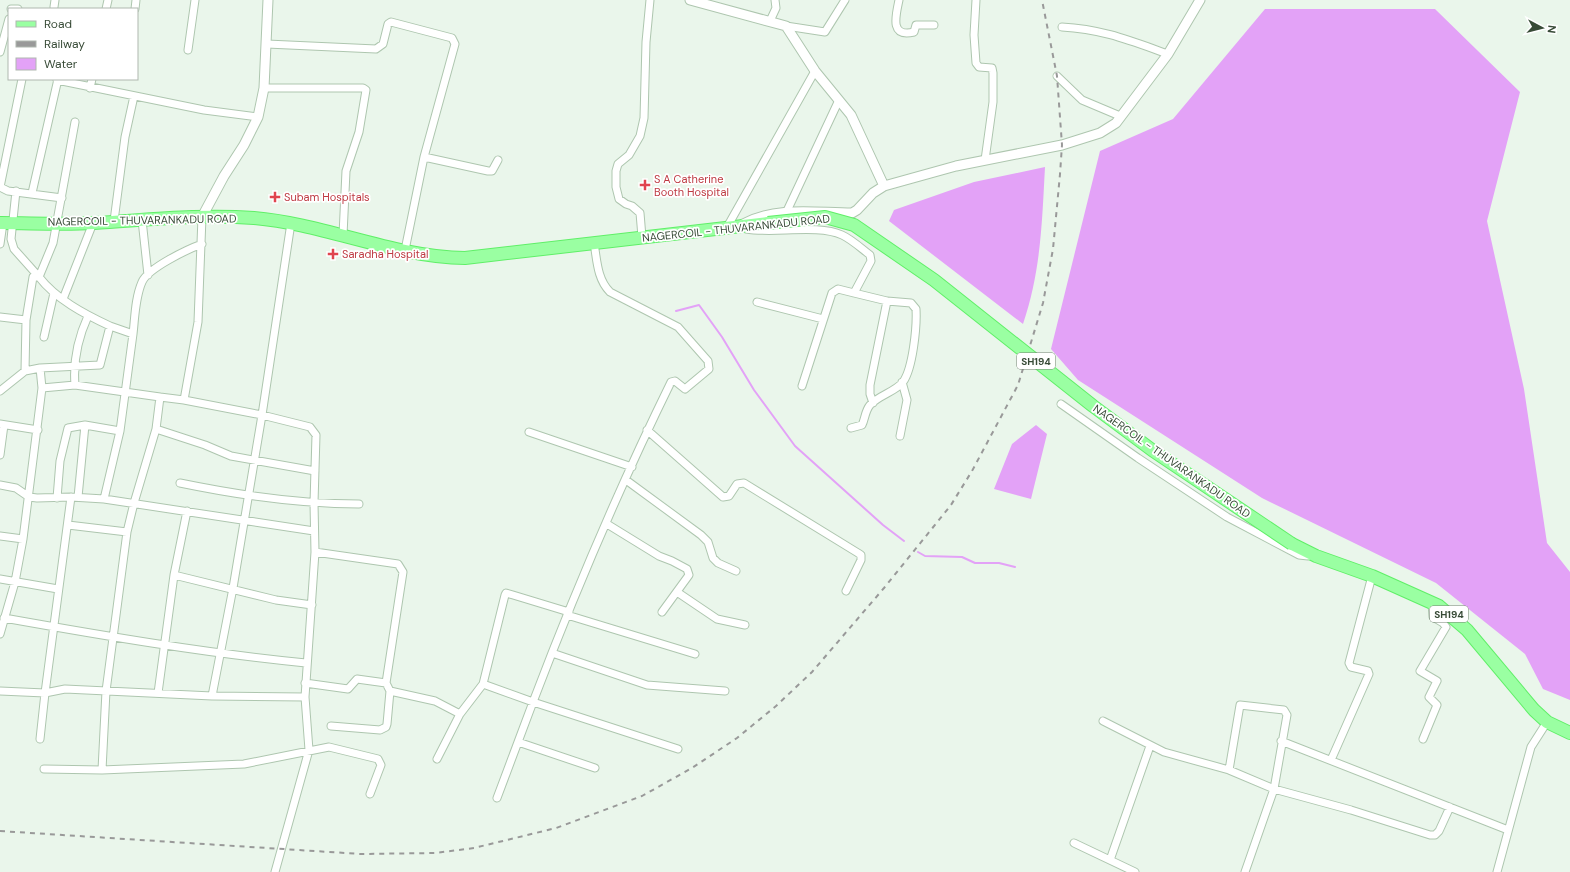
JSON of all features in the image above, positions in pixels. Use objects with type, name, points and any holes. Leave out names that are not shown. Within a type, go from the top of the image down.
[{"type":"main road","name":"NAGERCOIL - THUVARANKADU ROAD","points":[[6,223],[93,223],[202,217],[254,218],[291,223],[405,250],[453,258],[479,257],[642,237],[826,217],[854,225],[934,280],[1093,406],[1152,450],[1292,544],[1316,556],[1372,576],[1439,606],[1467,630],[1534,710],[1547,722],[1570,733]]},
{"type":"street","points":[[188,50],[195,0]]},
{"type":"street","points":[[184,400],[198,322],[202,217],[224,176],[244,145],[258,117],[264,88],[268,0]]},
{"type":"street","points":[[642,237],[640,213],[632,206],[619,199],[616,187],[616,176],[618,164],[629,155],[640,136],[644,118],[646,42],[650,0]]},
{"type":"street","points":[[690,0],[712,3],[786,26],[825,32],[845,0]]},
{"type":"street","points":[[770,21],[776,8],[774,0]]},
{"type":"street","points":[[899,0],[896,18],[896,27],[899,31],[909,34],[914,32],[916,25],[934,25]]},
{"type":"street","points":[[976,0],[976,63],[979,67],[992,68],[993,73],[993,102],[985,160]]},
{"type":"street","points":[[731,228],[759,217],[786,213],[809,211],[852,213],[857,210],[873,192],[884,186],[956,166],[1062,145],[1100,133],[1116,123],[1168,54],[1200,0]]},
{"type":"street","points":[[267,44],[376,49],[383,44],[388,24],[391,22],[452,38],[455,44],[424,157],[405,250]]},
{"type":"street","points":[[0,52],[8,23]]},
{"type":"street","points":[[786,26],[815,71],[851,115],[884,186]]},
{"type":"street","points":[[1062,27],[1086,28],[1105,32],[1168,54]]},
{"type":"street","points":[[731,228],[815,71]]},
{"type":"street","points":[[1057,76],[1082,100],[1120,116]]},
{"type":"street","points":[[22,80],[0,187],[62,198]]},
{"type":"street","points":[[32,193],[58,80],[90,88],[204,110],[258,117]]},
{"type":"street","points":[[90,88],[92,80]]},
{"type":"street","points":[[264,88],[363,88],[366,90],[359,132],[346,171],[343,235]]},
{"type":"street","points":[[114,221],[125,137],[134,96]]},
{"type":"street","points":[[786,213],[839,100]]},
{"type":"street","points":[[39,277],[54,243],[75,122]]},
{"type":"street","points":[[424,157],[488,171],[492,170],[498,160]]},
{"type":"street","points":[[0,244],[16,191]]},
{"type":"street","points":[[142,220],[148,275]]},
{"type":"street","points":[[6,223],[14,249],[54,293],[88,316],[133,334]]},
{"type":"street","points":[[63,299],[93,223]]},
{"type":"street","points":[[212,696],[233,588],[262,415],[291,223]]},
{"type":"street","points":[[731,228],[761,232],[822,230],[842,235],[864,250],[871,257],[854,294]]},
{"type":"street","points":[[497,798],[568,613],[647,430],[671,382],[675,381],[685,389],[709,371],[710,365],[678,327],[616,295],[605,287],[601,281],[594,243]]},
{"type":"street","points":[[104,499],[120,431],[138,295],[142,282],[148,275],[183,251],[202,244]]},
{"type":"street","points":[[25,371],[26,320],[32,279],[39,277]]},
{"type":"street","points":[[802,386],[822,319],[833,291],[838,289],[887,301],[910,304],[916,309],[912,354],[902,382],[907,400],[900,436]]},
{"type":"street","points":[[44,337],[54,293]]},
{"type":"street","points":[[873,402],[870,394],[870,384],[887,301]]},
{"type":"street","points":[[757,302],[822,319]]},
{"type":"street","points":[[75,385],[74,366],[82,331],[88,316]]},
{"type":"street","points":[[0,317],[26,320]]},
{"type":"street","points":[[0,391],[25,371],[40,368],[100,365],[110,326]]},
{"type":"street","points":[[0,634],[15,582],[23,539],[38,430],[42,388],[40,368]]},
{"type":"street","points":[[851,428],[862,425],[867,408],[873,402],[902,382]]},
{"type":"street","points":[[42,388],[75,385],[125,394],[184,400],[262,415],[310,427],[314,430],[316,435],[314,503],[315,552],[305,683],[309,750],[275,872]]},
{"type":"street","points":[[102,770],[106,691],[127,532],[134,502],[156,429],[160,398]]},
{"type":"street","points":[[1061,404],[1138,458],[1227,517],[1299,555],[1316,556]]},
{"type":"street","points":[[0,455],[2,425],[38,430]]},
{"type":"street","points":[[57,498],[60,461],[68,428],[75,425],[85,425],[120,431]]},
{"type":"street","points":[[40,739],[58,589],[68,524],[75,497],[85,425]]},
{"type":"street","points":[[156,429],[205,445],[231,456],[315,471]]},
{"type":"street","points":[[647,430],[723,497],[728,496],[737,484],[744,483],[858,553],[861,560],[846,591]]},
{"type":"street","points":[[529,432],[632,466]]},
{"type":"street","points":[[626,480],[701,535],[708,542],[713,558],[718,563],[736,571]]},
{"type":"street","points":[[180,483],[248,495],[314,503],[359,504]]},
{"type":"street","points":[[0,485],[16,488],[29,497],[75,497],[134,502],[314,531]]},
{"type":"street","points":[[158,693],[163,645],[186,511]]},
{"type":"street","points":[[68,524],[127,532]]},
{"type":"street","points":[[607,524],[660,556],[687,569],[689,575],[662,612]]},
{"type":"street","points":[[0,536],[23,539]]},
{"type":"street","points":[[315,552],[398,564],[402,567],[403,572],[386,683],[390,691],[387,724],[380,730],[331,726]]},
{"type":"street","points":[[174,575],[233,588],[276,600],[312,605]]},
{"type":"street","points":[[1331,760],[1369,674],[1368,672],[1351,667],[1349,663],[1372,576]]},
{"type":"street","points":[[0,579],[58,589]]},
{"type":"street","points":[[677,592],[714,617],[745,626]]},
{"type":"street","points":[[437,759],[460,714],[483,684],[503,596],[506,593],[695,654]]},
{"type":"street","points":[[1423,739],[1436,706],[1429,697],[1437,681],[1420,671],[1446,627],[1443,623],[1433,617],[1432,603]]},
{"type":"street","points":[[4,618],[113,638],[219,654],[306,663]]},
{"type":"street","points":[[552,653],[647,685],[724,692]]},
{"type":"street","points":[[305,683],[348,689],[357,678],[386,683]]},
{"type":"street","points":[[483,684],[533,702],[678,749]]},
{"type":"street","points":[[0,691],[45,693],[65,689],[212,696],[305,697]]},
{"type":"street","points":[[390,691],[435,701],[460,714]]},
{"type":"street","points":[[1229,770],[1240,705],[1284,710],[1286,715],[1274,789],[1245,872]]},
{"type":"street","points":[[1103,721],[1164,752],[1229,770],[1274,789],[1351,810],[1430,835],[1435,835],[1439,831],[1450,807]]},
{"type":"street","points":[[1497,872],[1531,747],[1547,722]]},
{"type":"street","points":[[1281,741],[1508,830]]},
{"type":"street","points":[[518,742],[595,768]]},
{"type":"street","points":[[1110,860],[1150,746]]},
{"type":"street","points":[[44,769],[102,770],[244,764],[329,747],[378,759],[381,765],[370,794]]},
{"type":"street","points":[[1074,843],[1133,871]]},
{"type":"water","points":[[1265,9],[1435,9],[1520,92],[1487,221],[1524,389],[1547,543],[1570,572],[1570,700],[1543,689],[1525,654],[1436,583],[1262,498],[1078,380],[1051,349],[1100,151],[1173,119]]},
{"type":"water","points":[[1045,167],[1040,246],[1034,285],[1023,324],[889,221],[894,210],[974,182]]},
{"type":"water","points":[[1036,425],[1047,434],[1031,499],[994,489],[1012,444]]},
{"type":"waterway","points":[[676,311],[699,305],[722,337],[754,390],[795,446],[883,525],[904,541]]},
{"type":"waterway","points":[[918,552],[925,556],[962,557],[975,563],[999,563],[1015,567]]},
{"type":"railway","points":[[0,831],[361,854],[435,853],[474,848],[556,828],[642,796],[692,768],[737,738],[776,706],[812,672],[884,588],[951,505],[972,471],[1018,385],[1043,303],[1053,249],[1062,145],[1057,76],[1042,0]]},
{"type":"place","name":"S A Catherine Booth Hospital","points":[[645,185]]},
{"type":"place","name":"Subam Hospitals","points":[[275,197]]},
{"type":"place","name":"Saradha Hospital","points":[[333,254]]}]
